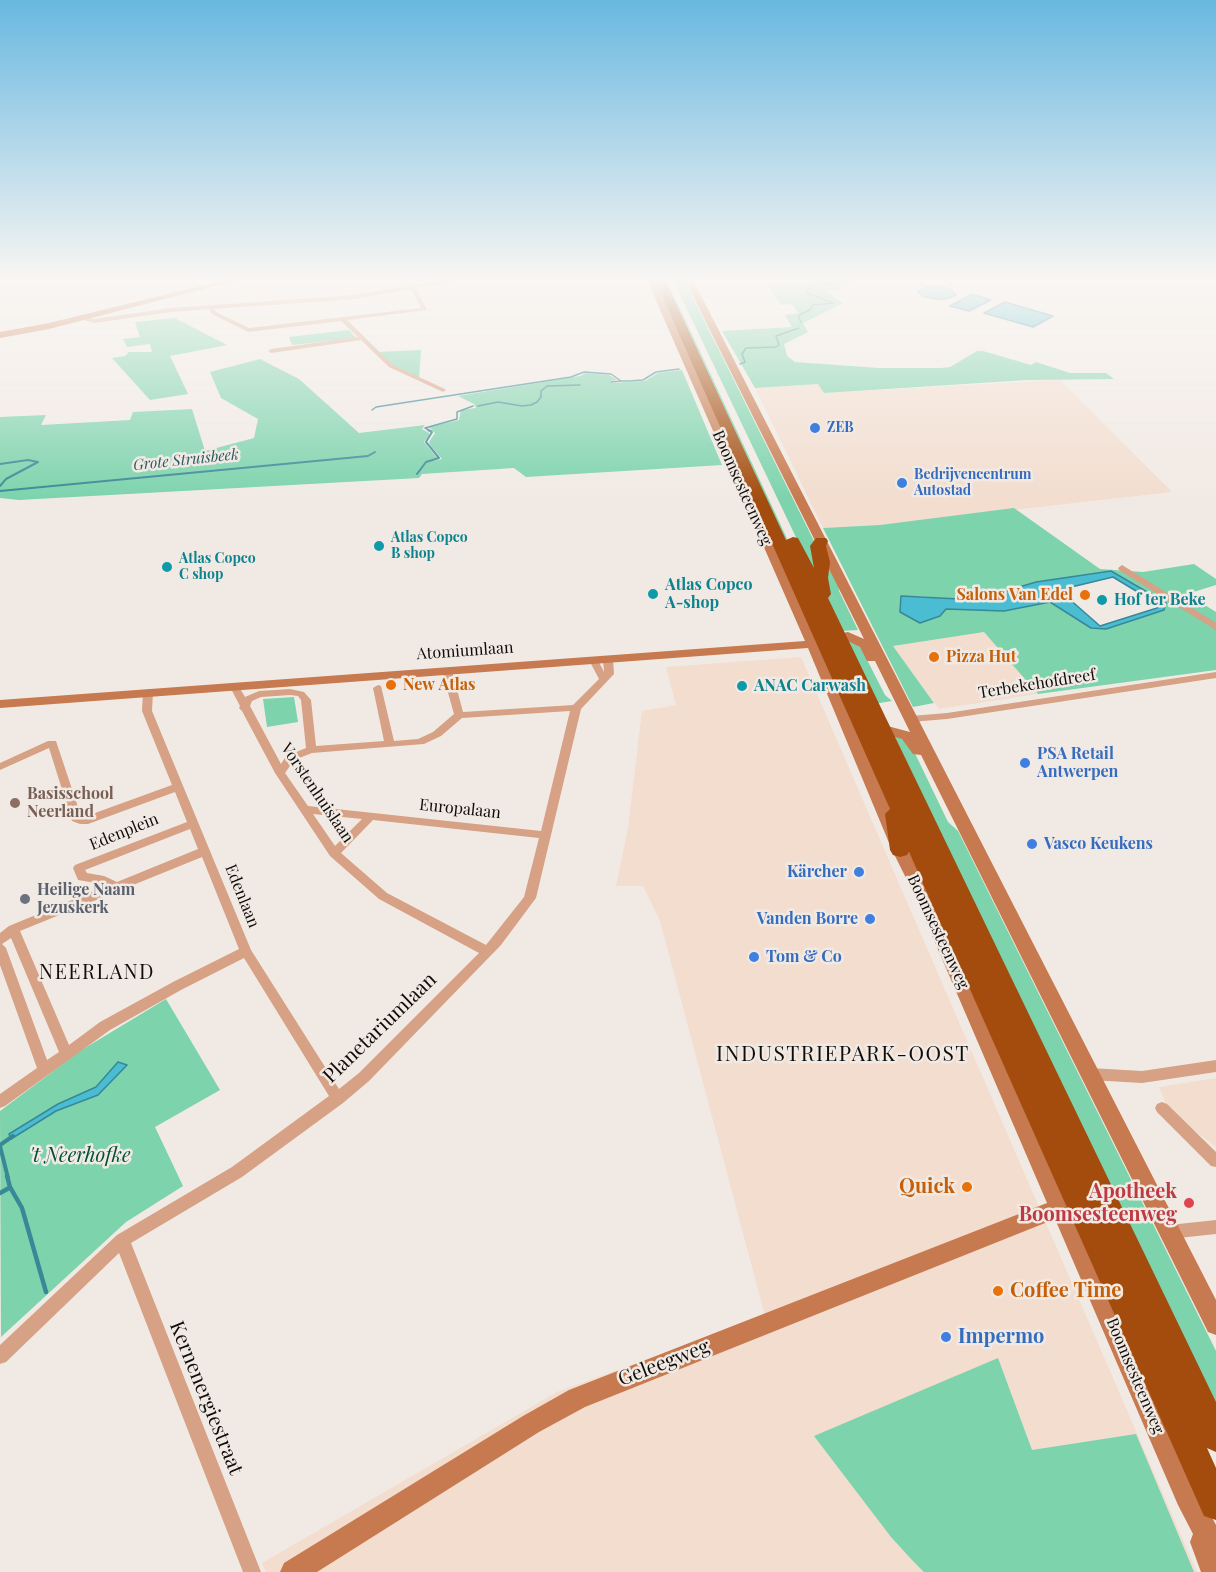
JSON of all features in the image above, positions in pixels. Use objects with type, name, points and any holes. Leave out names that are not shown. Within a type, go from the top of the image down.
[{"type":"highway","points":[[693,353],[824,641],[928,828],[1216,1436]]},
{"type":"highway","points":[[704,353],[819,598],[824,641]]},
{"type":"highway","points":[[819,598],[823,594],[820,578],[822,562],[818,546],[821,541]]},
{"type":"highway","points":[[874,732],[897,803],[1216,1504]]},
{"type":"highway","points":[[897,803],[894,815],[899,832],[900,850]]},
{"type":"main road","name":"Boomsesteenweg","points":[[683,353],[824,641],[839,703],[900,850],[924,896],[1187,1496],[1214,1572]]},
{"type":"main road","points":[[726,353],[1216,1324]]},
{"type":"main road","name":"Atomiumlaan","points":[[0,704],[601,659],[852,637],[865,645],[884,682],[901,699]]},
{"type":"main road","name":"Terbekehofdreef","points":[[874,732],[892,721],[911,719]]},
{"type":"main road","points":[[874,732],[908,736],[912,739],[923,762],[938,772]]},
{"type":"main road","name":"Geleegweg","points":[[293,1572],[531,1424],[577,1398],[1061,1207]]},
{"type":"main road","name":"Boomsesteenweg","points":[[1187,1496],[1216,1551]]},
{"type":"street","points":[[378,353],[391,366],[443,390]]},
{"type":"street","points":[[1122,568],[1216,627]]},
{"type":"street","name":"Planetariumlaan","points":[[0,1356],[122,1240],[237,1172],[338,1099],[371,1072],[511,926],[530,898],[576,708],[609,674],[601,659]]},
{"type":"street","points":[[447,671],[459,715]]},
{"type":"street","name":"Terbekehofdreef","points":[[911,719],[947,716],[1216,675]]},
{"type":"street","name":"Vorstenhuislaan","points":[[235,687],[280,773],[334,853],[383,896],[488,952]]},
{"type":"street","points":[[378,688],[389,743]]},
{"type":"street","name":"Edenlaan","points":[[148,692],[147,711],[246,951],[338,1099]]},
{"type":"street","points":[[244,708],[248,699],[259,694],[290,692],[304,696],[312,736],[310,750]]},
{"type":"street","points":[[280,773],[290,758],[310,750],[420,742],[437,734],[459,715],[576,708]]},
{"type":"street","points":[[0,767],[52,743],[76,818],[84,821],[178,787]]},
{"type":"street","name":"Europalaan","points":[[304,809],[546,835]]},
{"type":"street","points":[[334,853],[370,817]]},
{"type":"street","name":"Edenplein","points":[[117,887],[104,880],[82,877],[79,868],[192,824]]},
{"type":"street","points":[[0,940],[13,929],[205,851]]},
{"type":"street","points":[[13,929],[66,1054]]},
{"type":"street","points":[[0,948],[44,1069]]},
{"type":"street","points":[[0,1102],[114,1022],[177,986],[246,951]]},
{"type":"street","points":[[1090,1074],[1142,1077],[1216,1066]]},
{"type":"street","points":[[1162,1108],[1216,1161]]},
{"type":"street","points":[[1169,1232],[1216,1227]]},
{"type":"street","name":"Kernenergiestraat","points":[[122,1240],[252,1572]]},
{"type":"shaded area","points":[[1060,380],[1172,492],[880,525],[823,528],[755,388],[819,384],[825,393]]},
{"type":"shaded area","points":[[984,632],[1038,694],[939,709],[893,646]]},
{"type":"shaded area","points":[[801,657],[1197,1572],[266,1572],[262,1563],[557,1392],[765,1316],[660,921],[643,886],[616,886],[628,828],[642,711],[676,705],[666,667]]},
{"type":"shaded area","points":[[1216,1078],[1216,1147],[1187,1125],[1166,1104],[1159,1087]]},
{"type":"green space","points":[[128,353],[184,353],[170,356],[188,394],[150,400],[112,358]]},
{"type":"green space","points":[[377,353],[421,353],[419,379],[391,366]]},
{"type":"green space","points":[[697,353],[701,353],[795,556],[790,556]]},
{"type":"green space","points":[[708,353],[721,353],[818,549],[814,575]]},
{"type":"green space","points":[[735,353],[786,353],[795,362],[879,368],[941,368],[950,367],[973,353],[991,353],[1031,365],[1036,362],[1070,373],[1106,373],[1114,379],[1027,380],[824,393],[818,384],[755,388]]},
{"type":"green space","points":[[260,359],[299,379],[359,433],[425,425],[422,429],[429,433],[429,436],[424,442],[437,458],[433,461],[442,459],[430,445],[429,442],[435,433],[429,427],[459,420],[461,410],[476,408],[474,404],[458,396],[580,376],[586,373],[609,375],[617,380],[610,381],[611,383],[645,381],[658,373],[682,370],[722,465],[526,477],[514,468],[422,474],[419,478],[19,500],[0,498],[0,417],[46,415],[41,425],[130,420],[133,412],[192,409],[205,451],[254,438],[258,419],[221,398],[210,372]]},
{"type":"green space","points":[[1014,508],[1100,569],[1143,572],[1194,564],[1216,579],[1216,585],[1187,594],[1216,612],[1216,670],[1038,694],[984,632],[893,646],[934,703],[913,707],[823,528],[880,525]],"holes":[[[1111,571],[1166,603],[1163,610],[1091,628],[1050,602],[1004,611],[946,609],[916,596],[959,599],[973,594],[999,593],[1036,582]]]},
{"type":"green space","points":[[824,559],[838,581],[839,591],[858,630],[840,631],[826,594]]},
{"type":"green space","points":[[844,640],[853,641],[861,648],[885,695],[892,701],[874,704]]},
{"type":"green space","points":[[294,697],[298,722],[267,727],[263,699]]},
{"type":"green space","points":[[894,735],[910,743],[948,822],[958,831],[1216,1351],[1216,1419]]},
{"type":"green space","name":"'t Neerhofke","points":[[166,999],[220,1090],[155,1127],[183,1186],[126,1222],[1,1337],[0,1111],[80,1051]]},
{"type":"green space","points":[[998,1358],[1032,1450],[1136,1434],[1194,1572],[924,1572],[912,1560],[891,1537],[814,1436]]},
{"type":"water","points":[[1111,571],[1166,603],[1164,610],[1106,629],[1091,628],[1050,602],[1004,611],[946,609],[940,616],[920,623],[900,612],[901,596],[959,599],[973,594],[999,593],[1036,582]],"holes":[[[1113,577],[1159,605],[1157,608],[1100,626],[1059,590]]]},
{"type":"water","points":[[118,1062],[127,1065],[98,1095],[56,1111],[11,1139],[9,1134],[58,1104],[96,1087]]},
{"type":"waterway","name":"Grote Struisbeek","points":[[740,364],[745,362],[742,353]]},
{"type":"waterway","name":"Grote Struisbeek","points":[[621,381],[643,380],[656,372],[679,369]]},
{"type":"waterway","name":"Grote Struisbeek","points":[[372,410],[376,407],[571,377],[584,372],[611,374],[621,381]]},
{"type":"waterway","name":"Grote Struisbeek","points":[[611,382],[621,381]]},
{"type":"waterway","points":[[478,406],[498,402],[522,406],[531,405],[537,402],[541,397],[541,391],[547,386],[580,385]]},
{"type":"waterway","points":[[431,431],[425,428],[457,419],[457,412],[473,406]]},
{"type":"waterway","points":[[417,474],[426,462],[439,458],[426,442],[432,432],[428,430]]},
{"type":"waterway","name":"Grote Struisbeek","points":[[0,491],[368,456],[375,452]]},
{"type":"waterway","points":[[0,464],[28,460],[38,462],[6,479],[0,486]]},
{"type":"waterway","points":[[0,1145],[13,1136]]},
{"type":"waterway","points":[[0,1146],[8,1178]]},
{"type":"waterway","points":[[7,1176],[10,1187],[22,1208],[46,1292]]},
{"type":"waterway","points":[[0,1193],[9,1188]]},
{"type":"place","name":"ZEB","points":[[815,428]]},
{"type":"place","name":"Bedrijvencentrum Autostad","points":[[902,483]]},
{"type":"place","name":"Atlas Copco B shop","points":[[379,546]]},
{"type":"place","name":"Atlas Copco C shop","points":[[167,567]]},
{"type":"place","name":"Atlas Copco A-shop","points":[[653,594]]},
{"type":"place","name":"Salons Van Edel","points":[[1085,595]]},
{"type":"place","name":"Hof ter Beke","points":[[1102,600]]},
{"type":"place","name":"Pizza Hut","points":[[934,657]]},
{"type":"place","name":"New Atlas","points":[[391,685]]},
{"type":"place","name":"ANAC Carwash","points":[[742,686]]},
{"type":"place","name":"PSA Retail Antwerpen","points":[[1025,763]]},
{"type":"place","name":"Basisschool Neerland","points":[[15,803]]},
{"type":"place","name":"Vasco Keukens","points":[[1032,844]]},
{"type":"place","name":"Kärcher","points":[[859,872]]},
{"type":"place","name":"Heilige Naam Jezuskerk","points":[[25,899]]},
{"type":"place","name":"Vanden Borre","points":[[870,919]]},
{"type":"place","name":"Tom & Co","points":[[754,957]]},
{"type":"place","name":"Quick","points":[[967,1187]]},
{"type":"place","name":"Apotheek Boomsesteenweg","points":[[1189,1203]]},
{"type":"place","name":"Coffee Time","points":[[998,1291]]},
{"type":"place","name":"Impermo","points":[[946,1337]]},
{"type":"district","name":"NEERLAND","points":[[97,973]]},
{"type":"district","name":"INDUSTRIEPARK-OOST","points":[[843,1054]]}]
